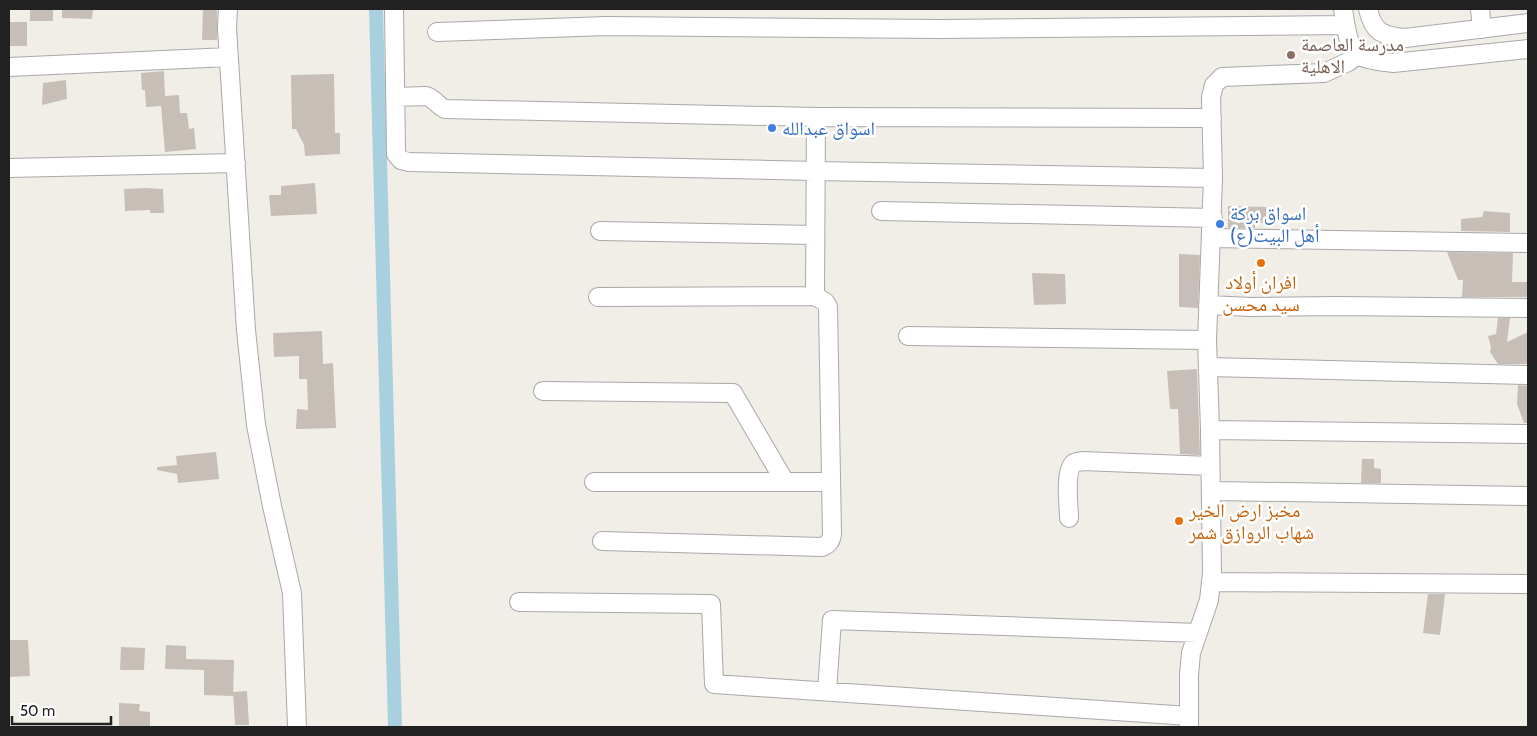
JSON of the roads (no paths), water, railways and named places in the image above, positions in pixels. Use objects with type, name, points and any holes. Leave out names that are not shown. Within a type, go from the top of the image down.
[{"type":"street","points":[[228,9],[246,330],[256,425],[292,593],[297,727]]},
{"type":"street","points":[[394,9],[396,154],[401,160],[409,162],[1213,178]]},
{"type":"street","points":[[1368,9],[1374,26],[1381,34],[1393,37],[1422,37],[1528,23]]},
{"type":"street","points":[[1480,9],[1482,29]]},
{"type":"street","points":[[436,32],[606,26],[940,30],[1344,17],[1351,44],[1358,55],[1379,62],[1394,63],[1528,49]]},
{"type":"street","points":[[518,602],[710,604],[714,684],[827,691],[1189,721],[1191,653],[1209,600],[1211,582],[1210,430],[1207,340],[1213,178],[1211,97],[1214,85],[1222,77],[1324,72],[1348,62],[1358,55]]},
{"type":"street","points":[[9,67],[230,57]]},
{"type":"street","points":[[395,97],[426,96],[445,109],[816,117],[1212,118]]},
{"type":"street","points":[[815,296],[816,117]]},
{"type":"street","points":[[9,168],[236,163]]},
{"type":"street","points":[[881,211],[1212,218]]},
{"type":"street","points":[[600,231],[815,235]]},
{"type":"street","points":[[1211,238],[1528,243]]},
{"type":"street","points":[[598,296],[815,296],[826,302],[828,307],[832,534],[831,541],[822,547],[602,541]]},
{"type":"street","points":[[1208,305],[1251,307],[1528,308]]},
{"type":"street","points":[[908,336],[1207,340]]},
{"type":"street","points":[[1208,367],[1528,376]]},
{"type":"street","points":[[543,391],[733,393],[785,482]]},
{"type":"street","points":[[1210,430],[1528,434]]},
{"type":"street","points":[[1069,518],[1068,480],[1070,470],[1074,464],[1082,461],[1210,466]]},
{"type":"street","points":[[594,482],[830,482]]},
{"type":"street","points":[[1216,491],[1528,496]]},
{"type":"street","points":[[1211,582],[1528,584]]},
{"type":"street","points":[[827,691],[832,620],[1198,633]]},
{"type":"waterway","points":[[376,9],[395,727]]},
{"type":"place","name":"مدرسة العاصمة الاهلية","points":[[1291,55]]},
{"type":"place","name":"اسواق عبدالله","points":[[772,128]]},
{"type":"place","name":"اسواق بركة أهل البيت(ع)","points":[[1220,224]]},
{"type":"place","name":"افران أولاد سيد محسن","points":[[1261,263]]},
{"type":"place","name":"مخبز ارض الخير شهاب الروازق شمر","points":[[1179,521]]}]
